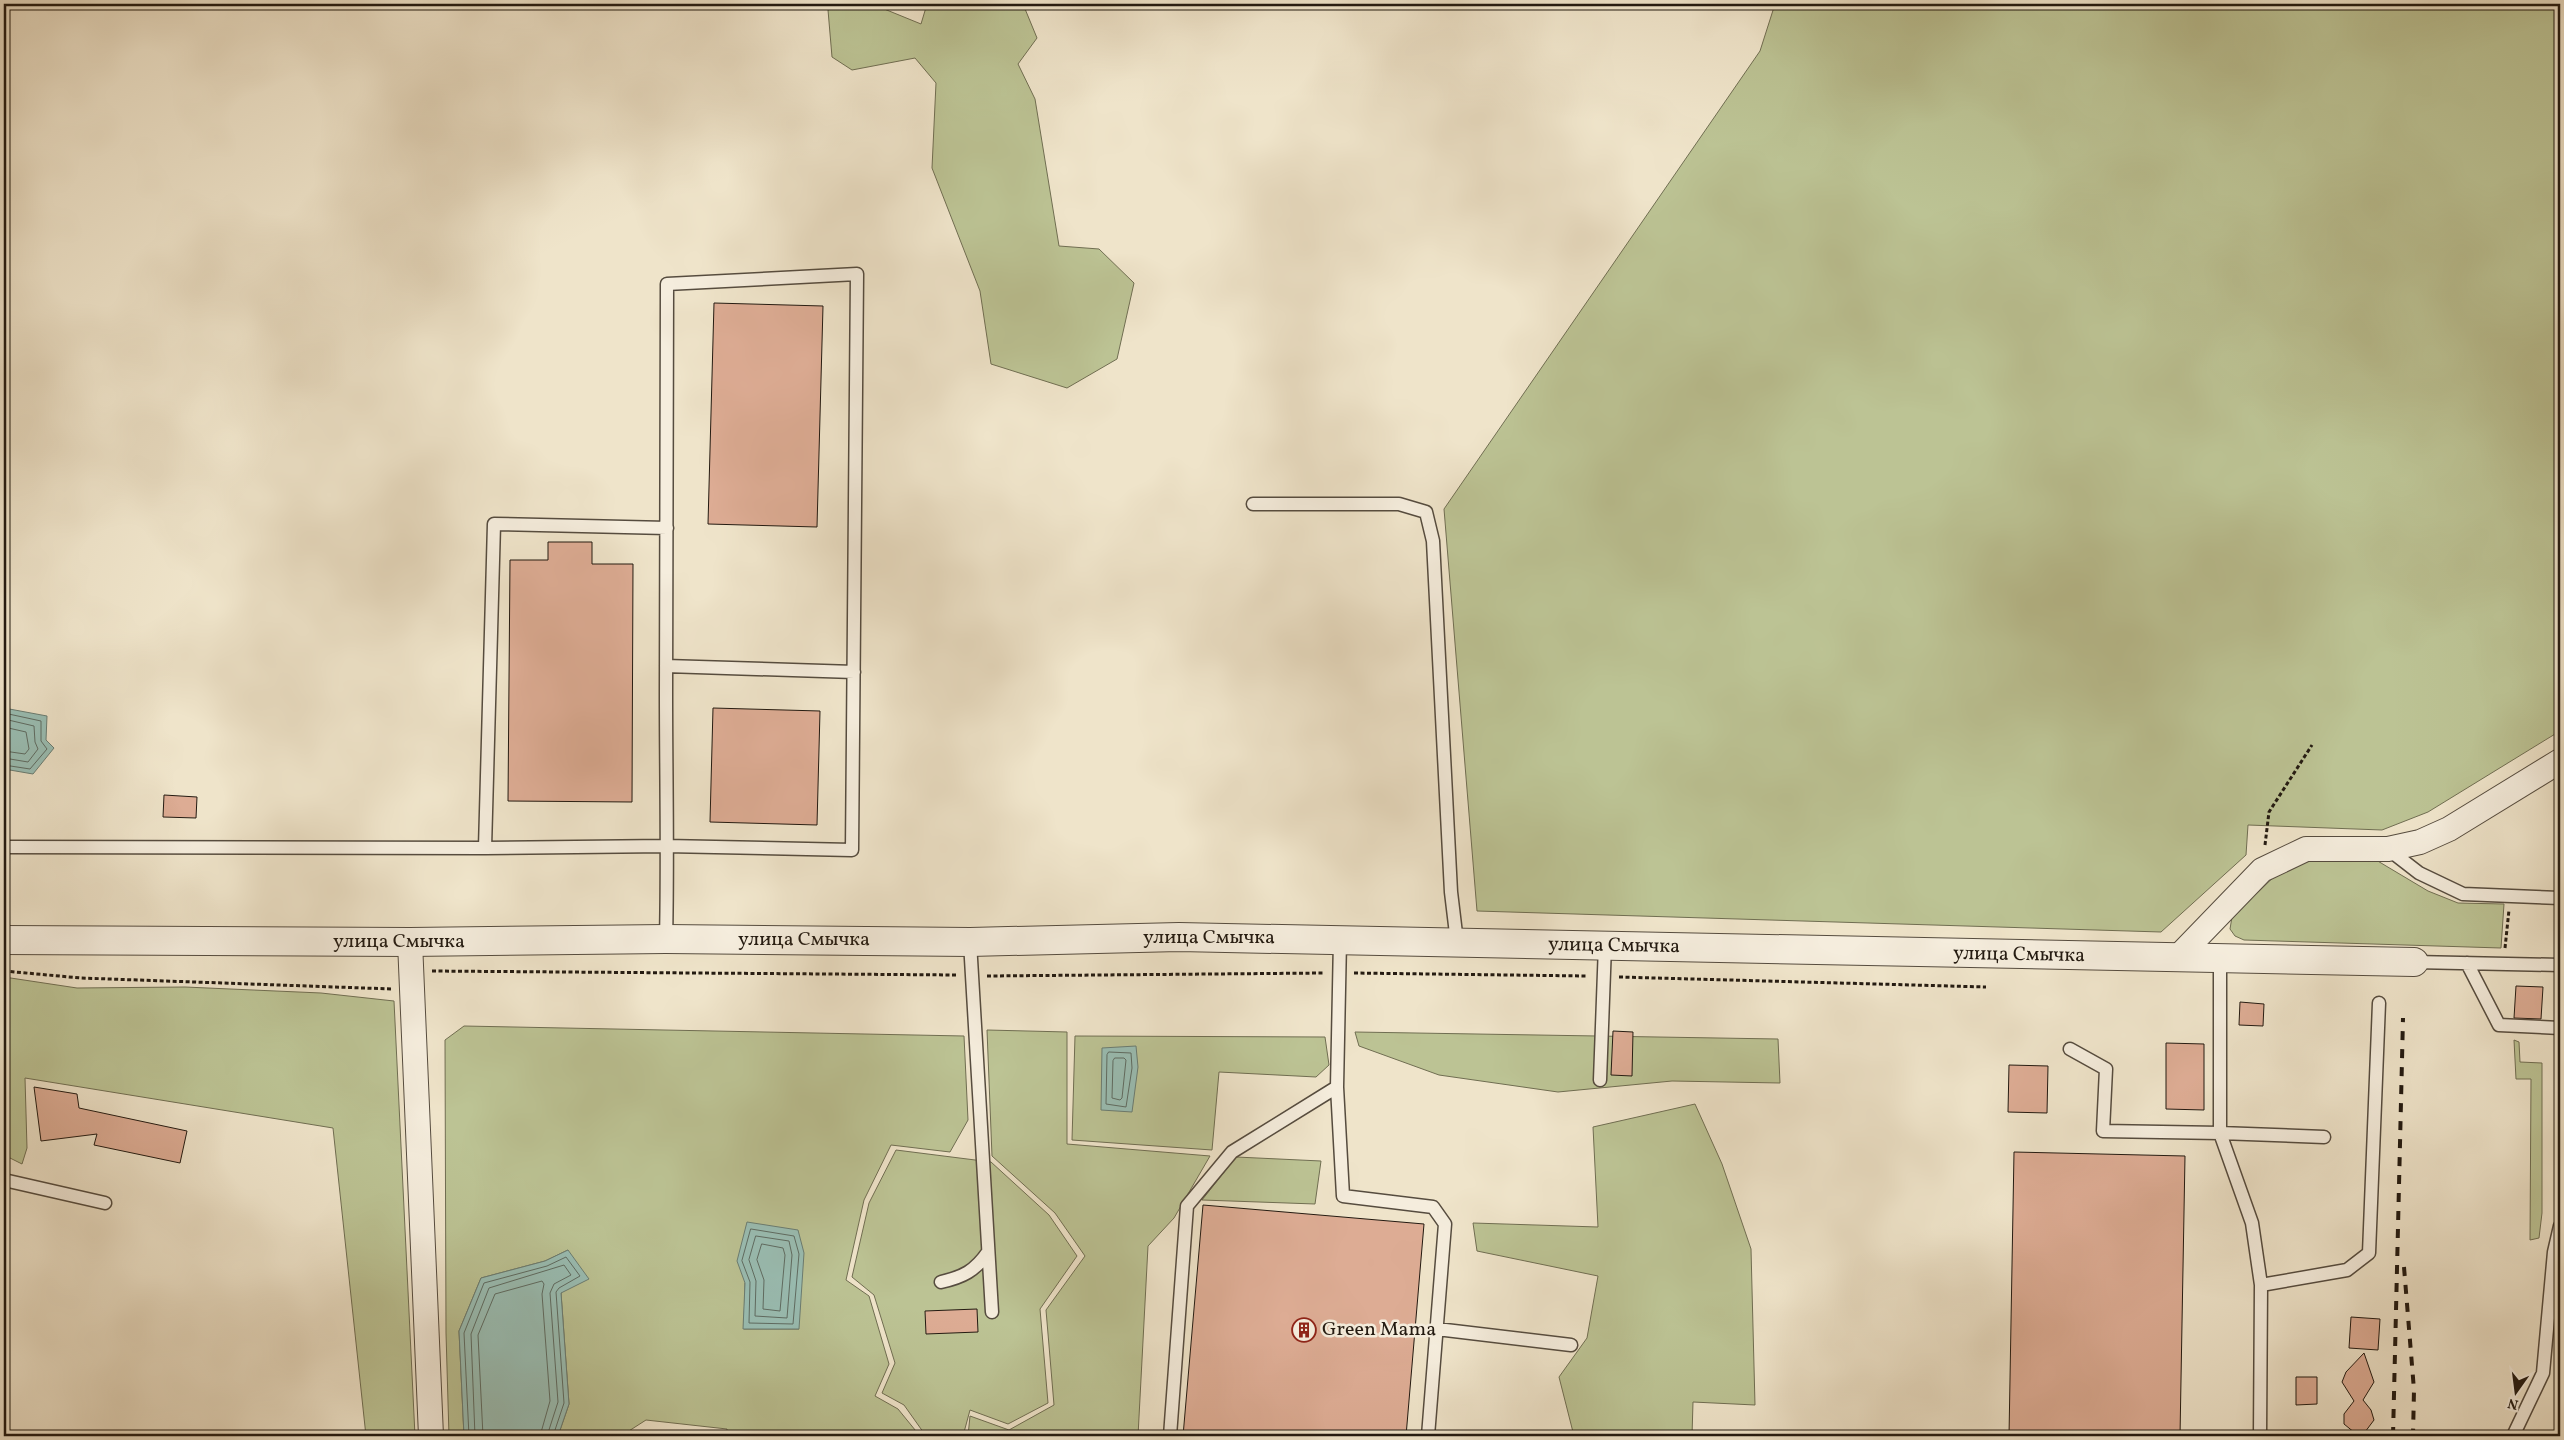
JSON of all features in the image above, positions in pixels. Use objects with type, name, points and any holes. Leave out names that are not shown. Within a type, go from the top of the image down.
[{"type":"street","points":[[2177,958],[2262,870],[2306,849],[2388,849],[2420,842],[2449,829],[2560,761]]},
{"type":"street","name":"улица Смычка","points":[[4,940],[410,942],[666,939],[970,942],[1179,937],[2414,962]]},
{"type":"street","points":[[410,942],[430,1436]]},
{"type":"lane","points":[[4,847],[485,848],[666,846],[852,850],[857,274],[667,284],[666,666],[666,846],[666,939]]},
{"type":"lane","points":[[1253,504],[1399,504],[1426,512],[1433,541],[1451,892],[1457,942]]},
{"type":"lane","points":[[485,848],[494,524],[667,528]]},
{"type":"lane","points":[[666,666],[854,672]]},
{"type":"lane","points":[[2388,849],[2419,873],[2463,894],[2560,898]]},
{"type":"lane","points":[[1340,940],[1337,1087],[1343,1196],[1433,1208],[1445,1224],[1428,1436]]},
{"type":"lane","points":[[970,942],[992,1312]]},
{"type":"lane","points":[[1600,1080],[1605,945]]},
{"type":"lane","points":[[2220,959],[2220,1132],[2252,1223],[2261,1284],[2260,1436]]},
{"type":"lane","points":[[2414,962],[2560,965]]},
{"type":"lane","points":[[2466,963],[2499,1025],[2560,1028]]},
{"type":"lane","points":[[2261,1284],[2346,1270],[2369,1253],[2379,1003]]},
{"type":"lane","points":[[2070,1049],[2106,1069],[2103,1131],[2220,1132],[2324,1138]]},
{"type":"lane","points":[[1170,1436],[1186,1206],[1232,1152],[1337,1087]]},
{"type":"lane","points":[[4,1180],[105,1203]]},
{"type":"lane","points":[[2513,1436],[2543,1373],[2554,1252],[2560,1226]]},
{"type":"lane","points":[[941,1282],[963,1277],[979,1266],[988,1252]]},
{"type":"lane","points":[[1437,1329],[1571,1345]]},
{"type":"path","points":[[2262,870],[2269,812],[2312,745]]},
{"type":"path","points":[[2505,950],[2508,913]]},
{"type":"path","points":[[4,971],[81,978],[391,989],[411,978],[435,970],[972,976],[1340,973],[1604,977],[1986,987]]},
{"type":"green space","points":[[841,4],[872,4],[921,24],[927,4],[1023,4],[1037,38],[1018,64],[1035,99],[1059,246],[1099,249],[1134,283],[1117,359],[1067,388],[991,364],[980,291],[932,168],[936,83],[915,58],[852,70],[832,57],[828,10]]},
{"type":"green space","points":[[1775,4],[2560,4],[2560,731],[2428,812],[2382,830],[2248,825],[2246,855],[2161,932],[1477,911],[1444,509],[1760,51]]},
{"type":"green space","points":[[2326,857],[2371,857],[2428,891],[2458,903],[2504,904],[2501,948],[2244,940],[2235,936],[2230,929],[2232,917],[2280,871]]},
{"type":"green space","points":[[4,977],[77,988],[185,987],[321,993],[394,1001],[415,1436],[366,1436],[333,1128],[25,1078],[27,1148],[22,1164],[4,1155]]},
{"type":"green space","points":[[464,1026],[964,1036],[968,1120],[950,1152],[891,1145],[864,1200],[846,1280],[869,1296],[889,1364],[875,1396],[898,1409],[920,1436],[727,1436],[727,1429],[646,1420],[621,1436],[558,1436],[569,1404],[561,1293],[568,1250],[545,1261],[481,1278],[459,1331],[464,1436],[449,1436],[446,1333],[445,1040]],"holes":[[[745,1283],[799,1329],[744,1329]]]},
{"type":"green space","points":[[987,1030],[1067,1032],[1067,1144],[1210,1156],[1174,1218],[1148,1246],[1138,1436],[968,1436],[970,1416],[1009,1430],[1054,1405],[1046,1310],[1085,1256],[1055,1213],[992,1156]]},
{"type":"green space","points":[[1355,1032],[1778,1039],[1780,1083],[1672,1081],[1558,1092],[1439,1075],[1359,1046]]},
{"type":"green space","points":[[1075,1036],[1325,1037],[1329,1065],[1316,1077],[1219,1072],[1212,1150],[1072,1140]]},
{"type":"green space","points":[[2514,1040],[2519,1042],[2520,1062],[2542,1063],[2542,1213],[2539,1238],[2530,1240],[2531,1079],[2516,1079]]},
{"type":"green space","points":[[1695,1104],[1722,1164],[1751,1249],[1755,1405],[1693,1402],[1692,1436],[1574,1436],[1559,1377],[1587,1338],[1598,1276],[1477,1251],[1473,1223],[1598,1227],[1593,1127]]},
{"type":"green space","points":[[896,1150],[991,1162],[1049,1215],[1077,1256],[1040,1309],[1048,1403],[1008,1424],[970,1410],[963,1436],[926,1436],[904,1405],[882,1393],[895,1363],[874,1295],[852,1277],[869,1203]]},
{"type":"green space","points":[[1236,1157],[1321,1161],[1315,1204],[1202,1200]]},
{"type":"water","points":[[4,708],[47,716],[46,740],[54,748],[33,774],[4,769]]},
{"type":"water","points":[[1136,1046],[1138,1067],[1132,1112],[1101,1110],[1102,1048]]},
{"type":"water","points":[[747,1222],[798,1230],[804,1253],[799,1329],[743,1329],[745,1283],[737,1261]]},
{"type":"water","points":[[568,1250],[589,1279],[561,1293],[569,1404],[558,1436],[464,1436],[459,1331],[481,1278],[545,1261]]},
{"type":"building","points":[[714,303],[823,306],[817,527],[708,524]]},
{"type":"building","points":[[548,542],[592,542],[592,564],[633,564],[632,802],[508,801],[510,560],[548,560]]},
{"type":"building","points":[[713,708],[820,711],[817,825],[710,822]]},
{"type":"building","points":[[164,795],[197,797],[196,818],[163,817]]},
{"type":"building","points":[[2516,986],[2543,987],[2541,1019],[2514,1018]]},
{"type":"building","points":[[2240,1002],[2264,1004],[2263,1026],[2239,1025]]},
{"type":"building","points":[[1613,1031],[1633,1032],[1632,1076],[1611,1075]]},
{"type":"building","points":[[2166,1043],[2204,1044],[2204,1110],[2166,1109]]},
{"type":"building","points":[[2009,1065],[2048,1066],[2047,1113],[2008,1112]]},
{"type":"building","points":[[34,1087],[77,1094],[79,1108],[187,1131],[180,1163],[94,1145],[97,1134],[41,1141]]},
{"type":"building","points":[[2014,1152],[2185,1156],[2180,1436],[2009,1436]]},
{"type":"building","name":"Green Mama","points":[[1203,1205],[1424,1224],[1406,1436],[1183,1436]]},
{"type":"building","points":[[977,1309],[978,1332],[926,1334],[925,1311]]},
{"type":"building","points":[[2351,1317],[2380,1319],[2378,1350],[2349,1348]]},
{"type":"building","points":[[2364,1353],[2374,1382],[2363,1400],[2371,1410],[2374,1420],[2365,1432],[2355,1433],[2344,1424],[2344,1414],[2354,1401],[2342,1382],[2346,1372]]},
{"type":"building","points":[[2296,1377],[2317,1377],[2317,1404],[2296,1405]]},
{"type":"railway","points":[[2393,1436],[2403,1018]]},
{"type":"railway","points":[[2404,1267],[2414,1390],[2413,1436]]},
{"type":"place","name":"Green Mama","points":[[1304,1330]]}]
